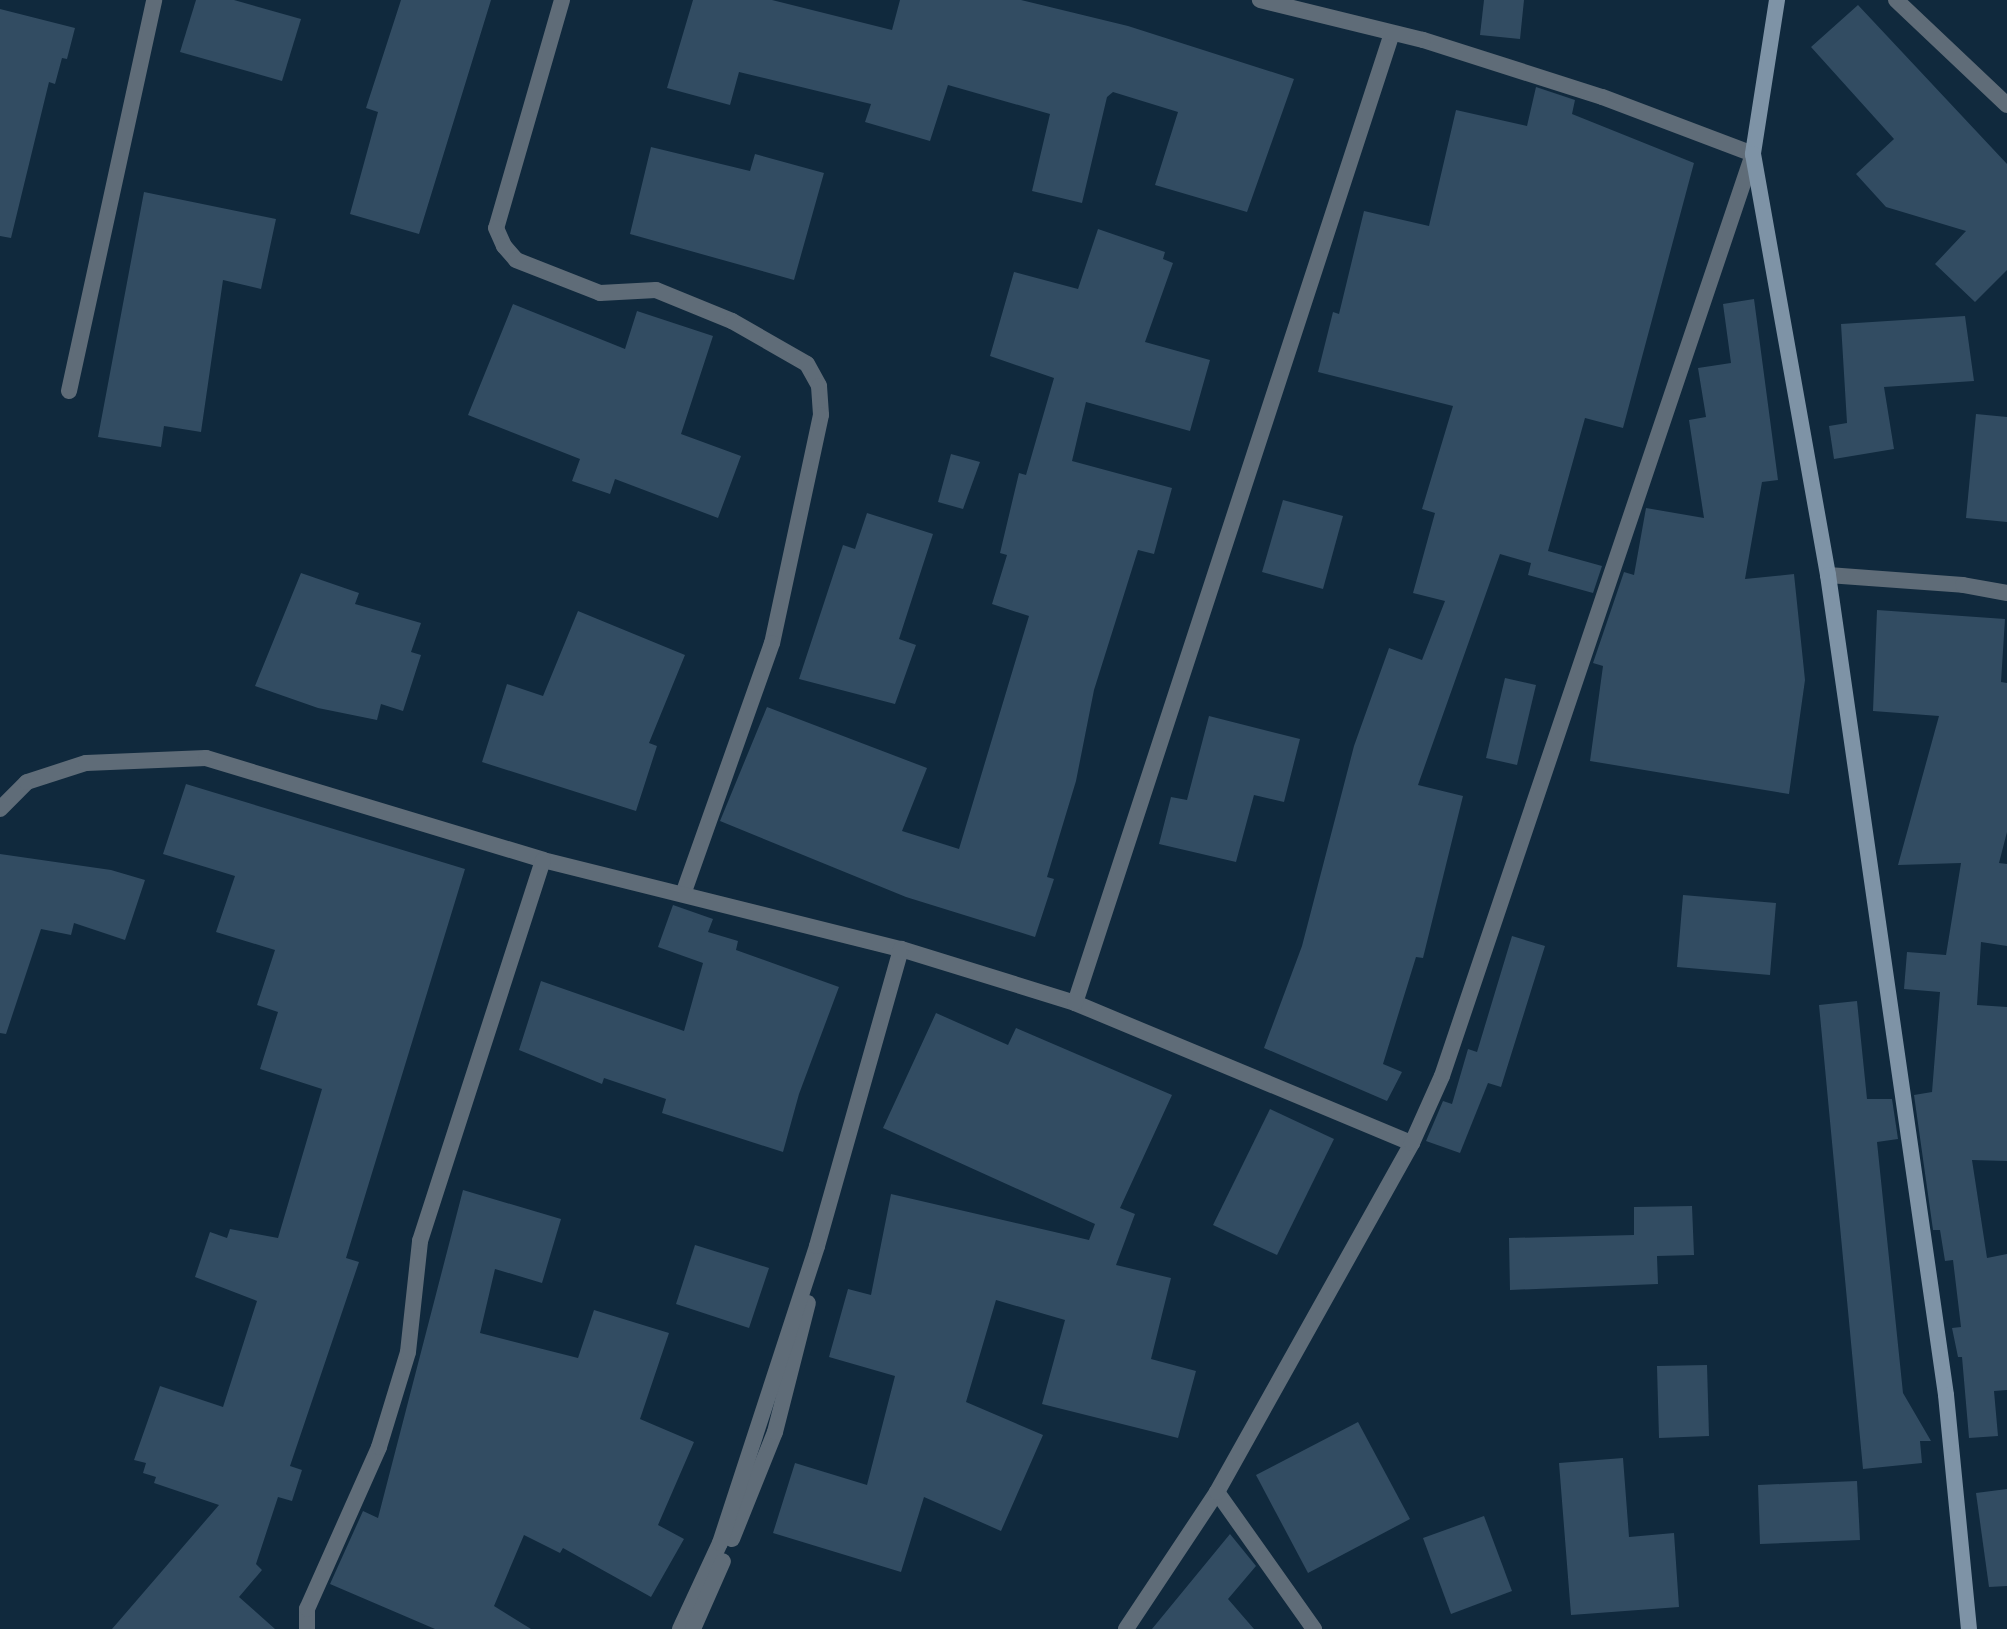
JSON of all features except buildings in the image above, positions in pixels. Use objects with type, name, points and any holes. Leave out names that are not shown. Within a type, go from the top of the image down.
[{"type":"street","points":[[69,391],[154,0]]},
{"type":"street","points":[[562,0],[496,228],[504,246],[516,260],[600,293],[656,290],[732,321],[807,364],[819,386],[821,415],[772,643],[683,894]]},
{"type":"street","points":[[1260,0],[1392,33],[1602,97],[1753,154]]},
{"type":"street","points":[[1126,1629],[1217,1492],[1412,1143],[1442,1076],[1753,154],[1777,0]]},
{"type":"street","points":[[1896,0],[2007,105]]},
{"type":"street","points":[[1075,1003],[1392,33]]},
{"type":"street","points":[[1753,154],[1828,575],[1946,1395],[1969,1629]]},
{"type":"street","points":[[1828,575],[1963,585],[2007,593]]},
{"type":"street","points":[[0,809],[27,782],[86,763],[206,758],[543,860],[901,949],[1075,1003],[1412,1143]]},
{"type":"street","points":[[307,1629],[307,1609],[387,1420],[408,1352],[420,1241],[543,860]]},
{"type":"street","points":[[680,1629],[720,1543],[788,1335],[901,949]]},
{"type":"street","points":[[693,1629],[775,1432],[901,949]]},
{"type":"street","points":[[1217,1492],[1314,1629]]}]
